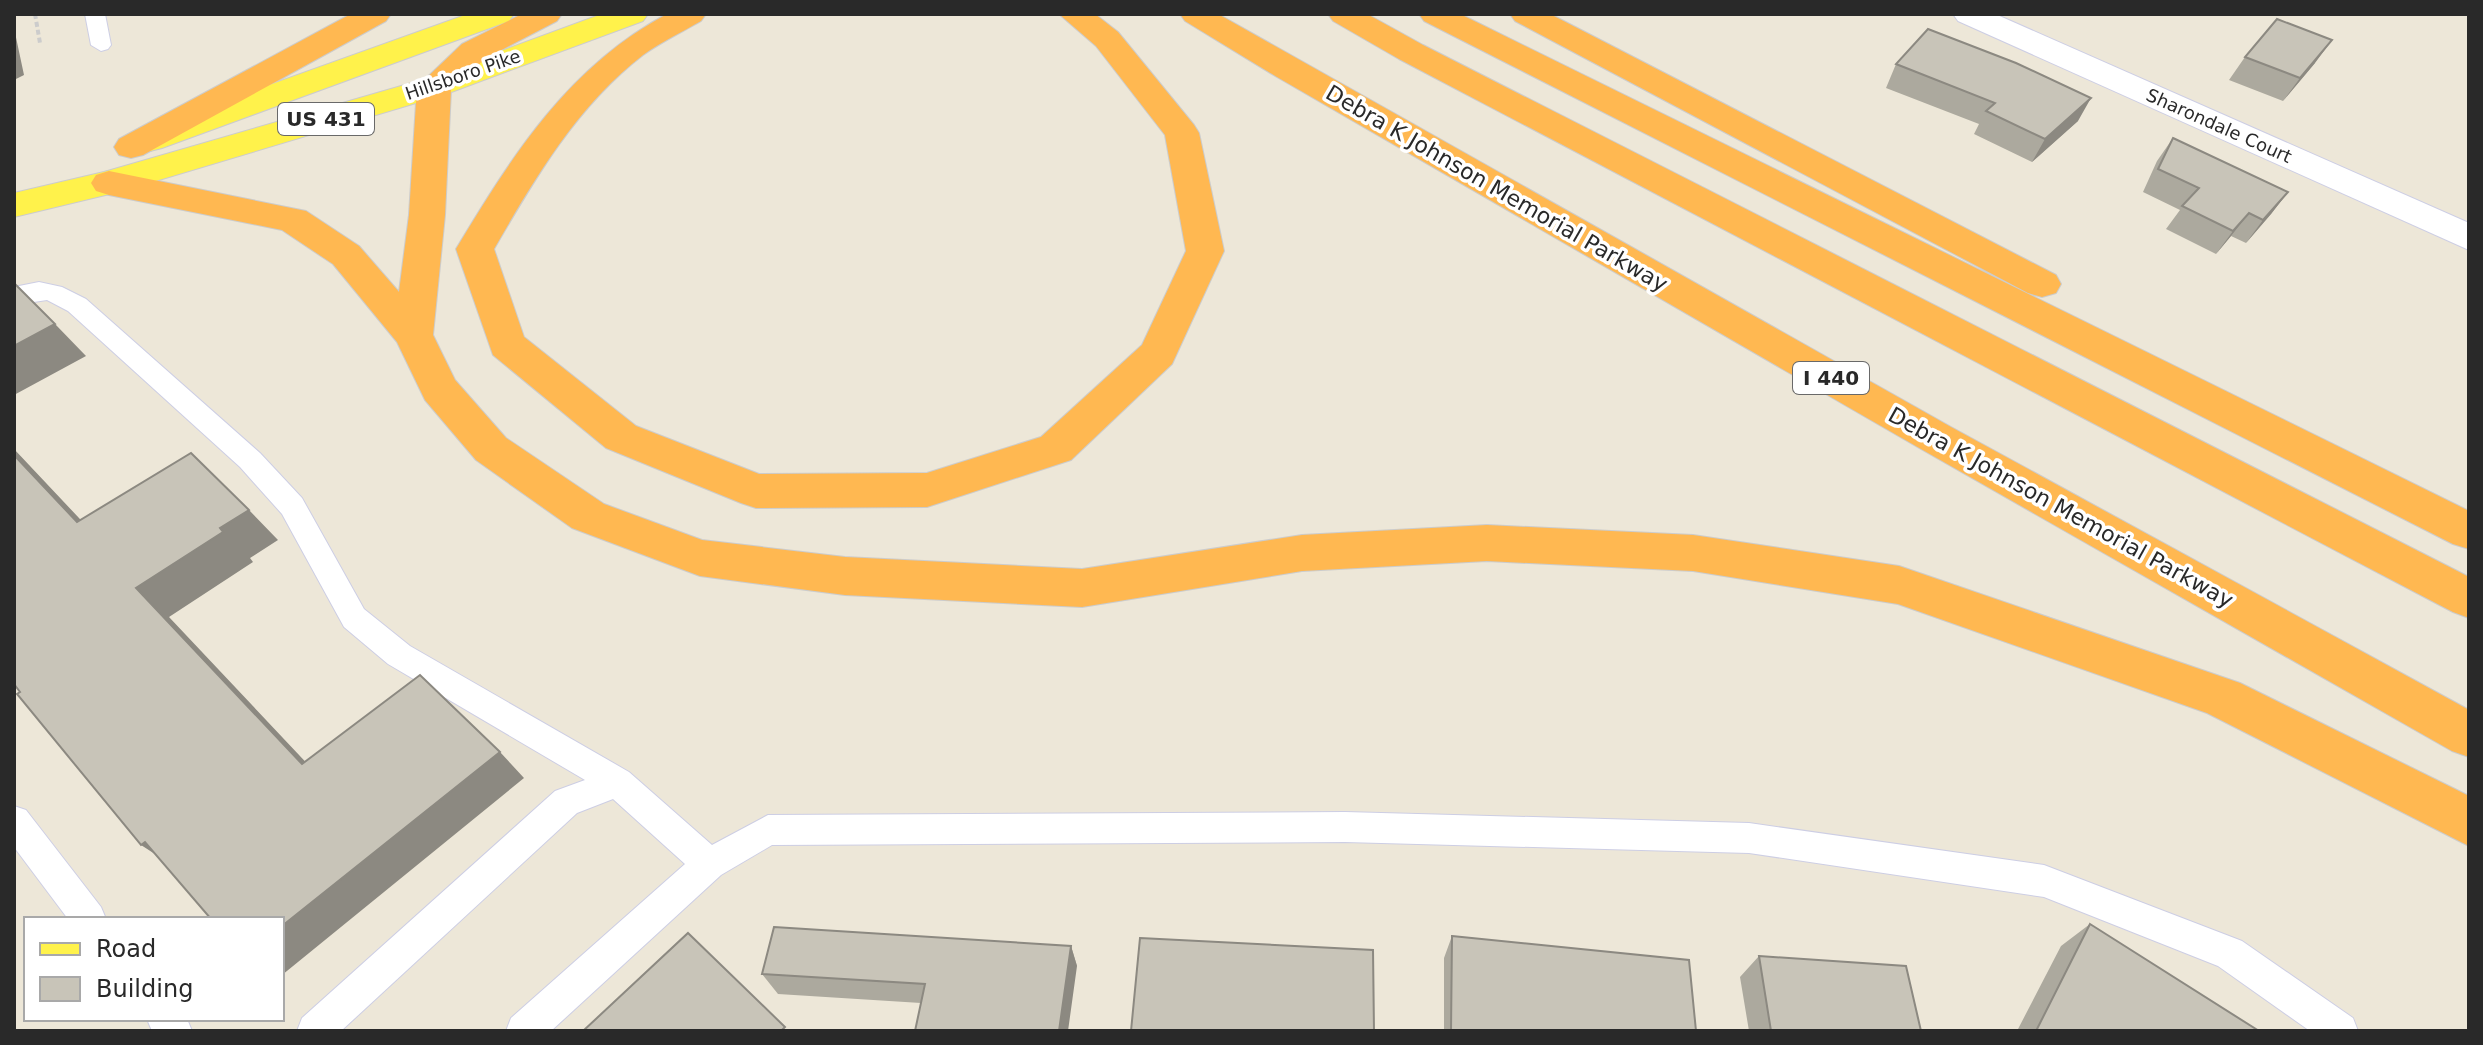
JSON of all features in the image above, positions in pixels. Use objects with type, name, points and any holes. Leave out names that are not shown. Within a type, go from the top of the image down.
[{"type":"highway","points":[[120,165],[375,14]]},
{"type":"highway","points":[[413,335],[427,215],[434,87],[474,51],[546,14]]},
{"type":"highway","points":[[690,14],[629,49],[571,102],[530,157],[475,249],[507,345],[621,437],[756,491],[927,490],[1056,449],[1158,354],[1205,251],[1182,133],[1107,39],[1075,14]]},
{"type":"highway","name":"Debra K Johnson Memorial Parkway","points":[[1196,14],[1908,422],[2469,735]]},
{"type":"highway","points":[[1344,14],[1425,59],[2469,599]]},
{"type":"highway","points":[[1435,14],[2469,531]]},
{"type":"highway","points":[[1526,14],[2469,508]]},
{"type":"highway","points":[[120,165],[293,220],[346,255],[413,335],[439,389],[491,449],[588,516],[700,558],[845,576],[1082,588],[1302,553],[1487,543],[1708,555],[1899,585],[2209,693],[2469,822]]},
{"type":"main road","name":"Hillsboro Pike","points":[[14,205],[498,14]]},
{"type":"main road","name":"Hillsboro Pike","points":[[14,191],[434,87],[632,14]]},
{"type":"street","name":"Sharondale Court","points":[[1969,14],[2469,238]]},
{"type":"lane","points":[[95,14],[101,45]]},
{"type":"lane","points":[[24,292],[59,294],[77,305],[250,460],[292,506],[354,618],[399,655],[618,782],[709,864]]},
{"type":"lane","points":[[315,1031],[566,802],[618,782]]},
{"type":"lane","points":[[14,821],[87,917]]},
{"type":"lane","points":[[524,1031],[709,864],[768,830],[1345,827],[1749,838],[2044,881],[2230,953],[2340,1031]]},
{"type":"path","points":[[35,14],[40,43]]},
{"type":"building","points":[[2277,19],[2332,40],[2300,78],[2245,57]]},
{"type":"building","points":[[1928,29],[2016,63],[2091,98],[2045,139],[1986,111],[1995,103],[1896,64]]},
{"type":"building","points":[[2173,138],[2288,192],[2263,220],[2249,213],[2233,231],[2182,206],[2199,188],[2158,169]]},
{"type":"building","points":[[14,283],[55,324],[14,346]]},
{"type":"building","points":[[191,453],[249,510],[220,528],[223,532],[136,588],[302,764],[420,675],[500,752],[284,924],[284,917],[209,917],[145,842],[141,845],[17,694],[20,692],[14,684],[14,455],[77,522]]},
{"type":"building","points":[[2090,924],[2259,1031],[2036,1031]]},
{"type":"building","points":[[774,927],[1071,946],[1059,1031],[915,1031],[925,984],[762,974]]},
{"type":"building","points":[[688,933],[785,1027],[781,1031],[583,1031]]},
{"type":"building","points":[[1452,936],[1689,960],[1696,1031],[1451,1031]]},
{"type":"building","points":[[1140,938],[1373,950],[1374,1031],[1131,1031]]},
{"type":"building","points":[[1759,956],[1906,966],[1921,1031],[1771,1031]]}]
